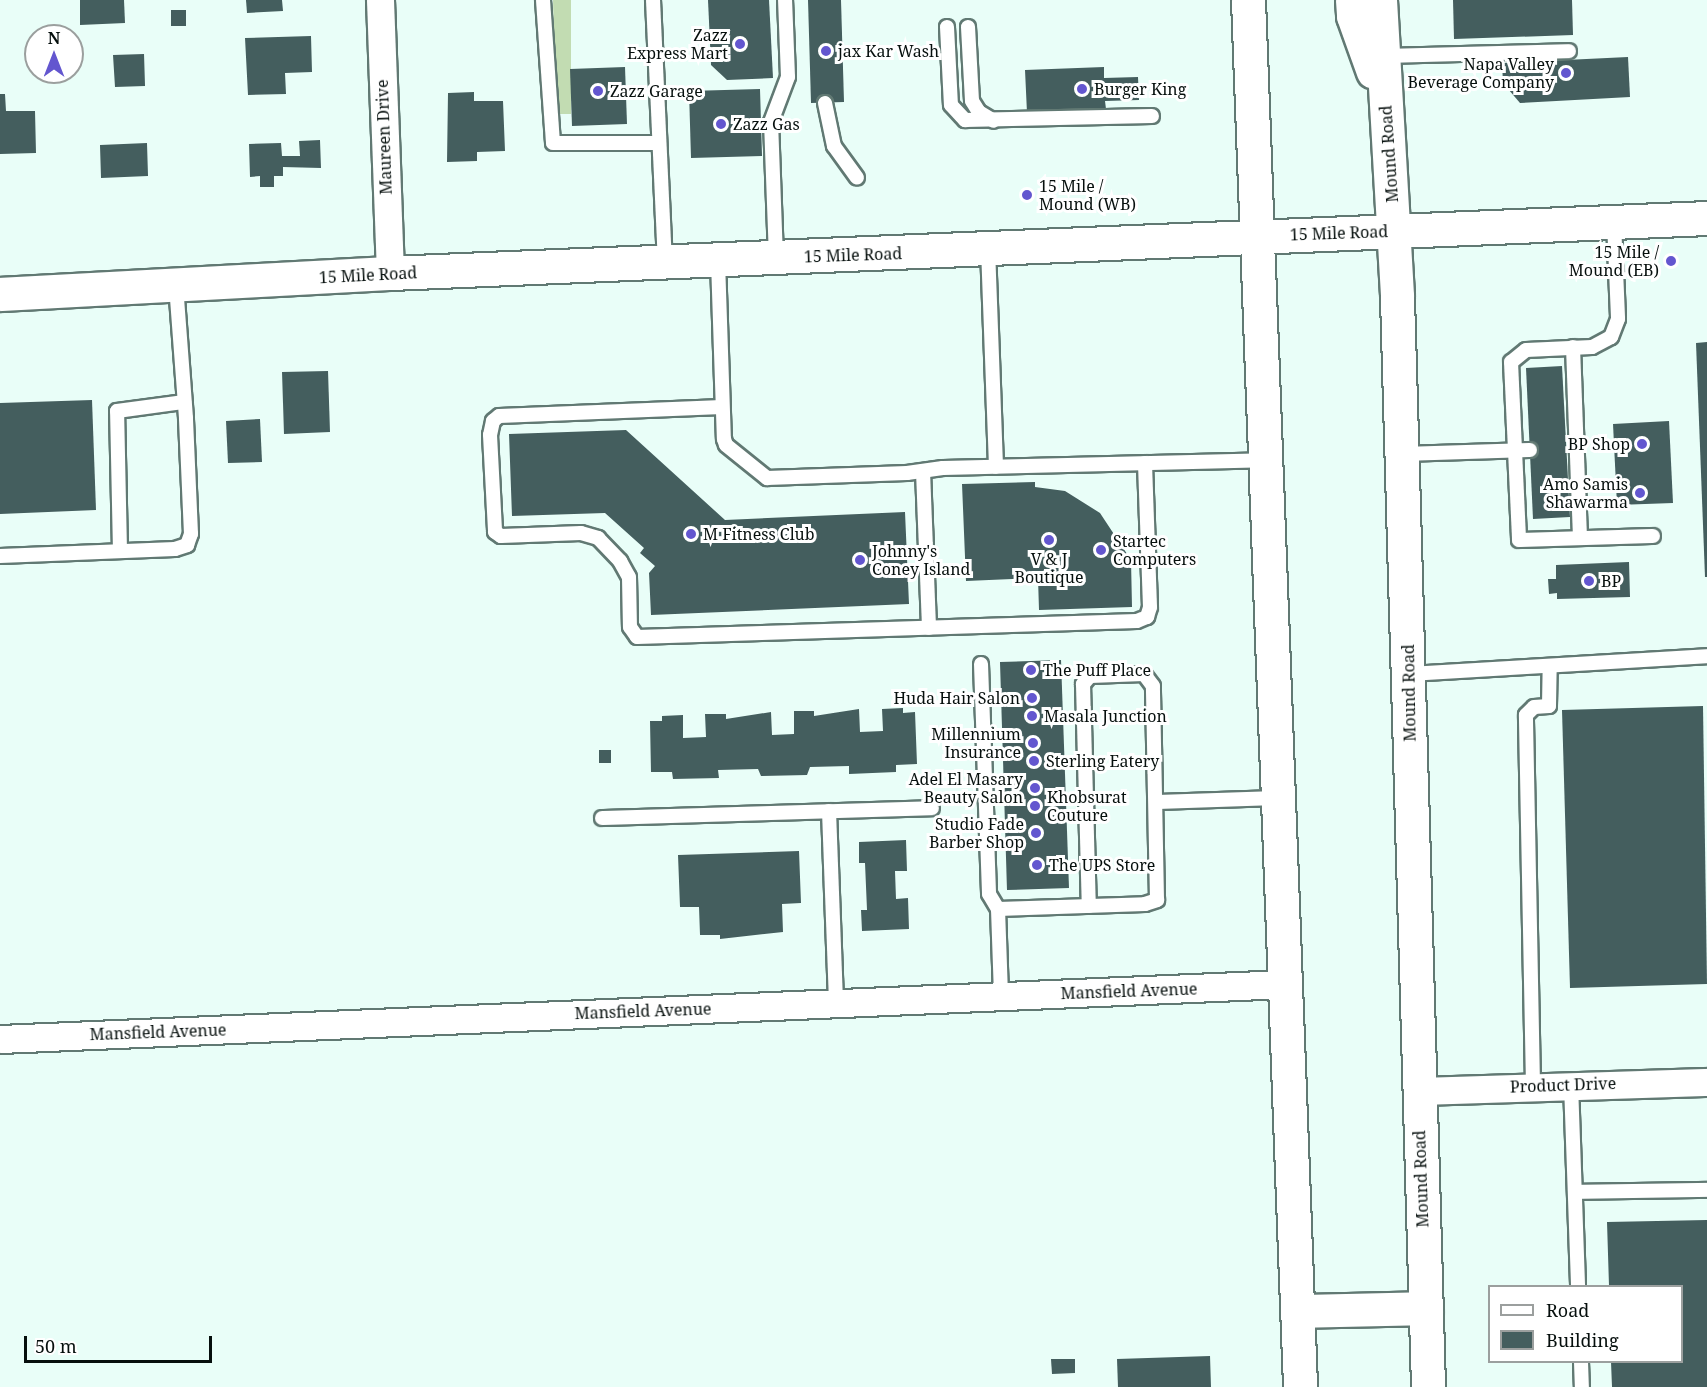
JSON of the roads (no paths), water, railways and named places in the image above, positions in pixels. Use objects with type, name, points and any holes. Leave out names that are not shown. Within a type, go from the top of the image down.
[{"type":"main road","points":[[1248,0],[1287,984],[1300,1387]]},
{"type":"main road","points":[[1352,0],[1353,16],[1385,107]]},
{"type":"main road","name":"Mound Road","points":[[1380,0],[1394,230],[1402,454],[1428,1387]]},
{"type":"main road","name":"15 Mile Road","points":[[0,294],[390,273],[1707,218]]},
{"type":"main road","points":[[1298,1311],[1426,1308]]},
{"type":"street","name":"Maureen Drive","points":[[380,0],[390,273]]},
{"type":"street","name":"Mansfield Avenue","points":[[0,1039],[1287,984]]},
{"type":"street","name":"Product Drive","points":[[1418,1091],[1533,1085],[1707,1082]]},
{"type":"lane","points":[[543,0],[549,132],[553,144],[659,143]]},
{"type":"lane","points":[[653,0],[665,263]]},
{"type":"lane","points":[[776,258],[771,122],[788,77],[784,0]]},
{"type":"lane","points":[[947,27],[952,109],[965,120],[998,122],[1152,116]]},
{"type":"lane","points":[[968,27],[972,101],[983,116],[998,122]]},
{"type":"lane","points":[[1383,56],[1569,51]]},
{"type":"lane","points":[[825,103],[834,146],[857,178]]},
{"type":"lane","points":[[1614,222],[1617,328],[1603,344],[1526,350],[1514,357],[1510,369],[1519,540],[1653,536]]},
{"type":"lane","points":[[988,248],[996,467]]},
{"type":"lane","points":[[718,261],[722,407],[726,445],[767,478],[996,467],[1267,460]]},
{"type":"lane","points":[[0,556],[181,548],[189,540],[184,402],[176,285]]},
{"type":"lane","points":[[1573,347],[1571,447],[1580,538]]},
{"type":"lane","points":[[120,551],[117,411],[184,402]]},
{"type":"lane","points":[[722,407],[500,416],[490,428],[495,532],[501,536],[581,533],[598,538],[625,569],[630,627],[637,637],[1143,620],[1150,607],[1145,463]]},
{"type":"lane","points":[[1402,454],[1530,450]]},
{"type":"lane","points":[[922,471],[929,628]]},
{"type":"lane","points":[[1408,674],[1707,656]]},
{"type":"lane","points":[[981,664],[989,894],[998,909],[1001,996]]},
{"type":"lane","points":[[1533,1085],[1526,715],[1534,707],[1549,706],[1550,667]]},
{"type":"lane","points":[[998,909],[1089,906],[1145,904],[1157,900],[1157,802],[1152,681],[1138,674],[1085,678],[1089,906]]},
{"type":"lane","points":[[1157,802],[1279,798]]},
{"type":"lane","points":[[602,818],[932,808]]},
{"type":"lane","points":[[829,811],[836,1003]]},
{"type":"lane","points":[[1571,1084],[1578,1285]]},
{"type":"lane","points":[[1575,1192],[1707,1190]]},
{"type":"lane","points":[[1581,1363],[1582,1387]]},
{"type":"place","name":"Zazz Express Mart","points":[[740,44]]},
{"type":"place","name":"jax Kar Wash","points":[[826,51]]},
{"type":"place","name":"Napa Valley Beverage Company","points":[[1566,73]]},
{"type":"place","name":"Burger King","points":[[1082,89]]},
{"type":"place","name":"Zazz Garage","points":[[598,91]]},
{"type":"place","name":"Zazz Gas","points":[[721,124]]},
{"type":"place","name":"15 Mile / Mound (WB)","points":[[1027,195]]},
{"type":"place","name":"15 Mile / Mound (EB)","points":[[1671,261]]},
{"type":"place","name":"BP Shop","points":[[1642,444]]},
{"type":"place","name":"Amo Samis Shawarma","points":[[1640,493]]},
{"type":"place","name":"M Fitness Club","points":[[691,534]]},
{"type":"place","name":"V & J Boutique","points":[[1049,540]]},
{"type":"place","name":"Startec Computers","points":[[1101,550]]},
{"type":"place","name":"Johnny's Coney Island","points":[[860,560]]},
{"type":"place","name":"BP","points":[[1589,581]]},
{"type":"place","name":"The Puff Place","points":[[1031,670]]},
{"type":"place","name":"Huda Hair Salon","points":[[1032,698]]},
{"type":"place","name":"Masala Junction","points":[[1032,716]]},
{"type":"place","name":"Millennium Insurance","points":[[1033,743]]},
{"type":"place","name":"Sterling Eatery","points":[[1034,761]]},
{"type":"place","name":"Adel El Masary Beauty Salon","points":[[1035,788]]},
{"type":"place","name":"Khobsurat Couture","points":[[1035,806]]},
{"type":"place","name":"Studio Fade Barber Shop","points":[[1036,833]]},
{"type":"place","name":"The UPS Store","points":[[1037,865]]}]
